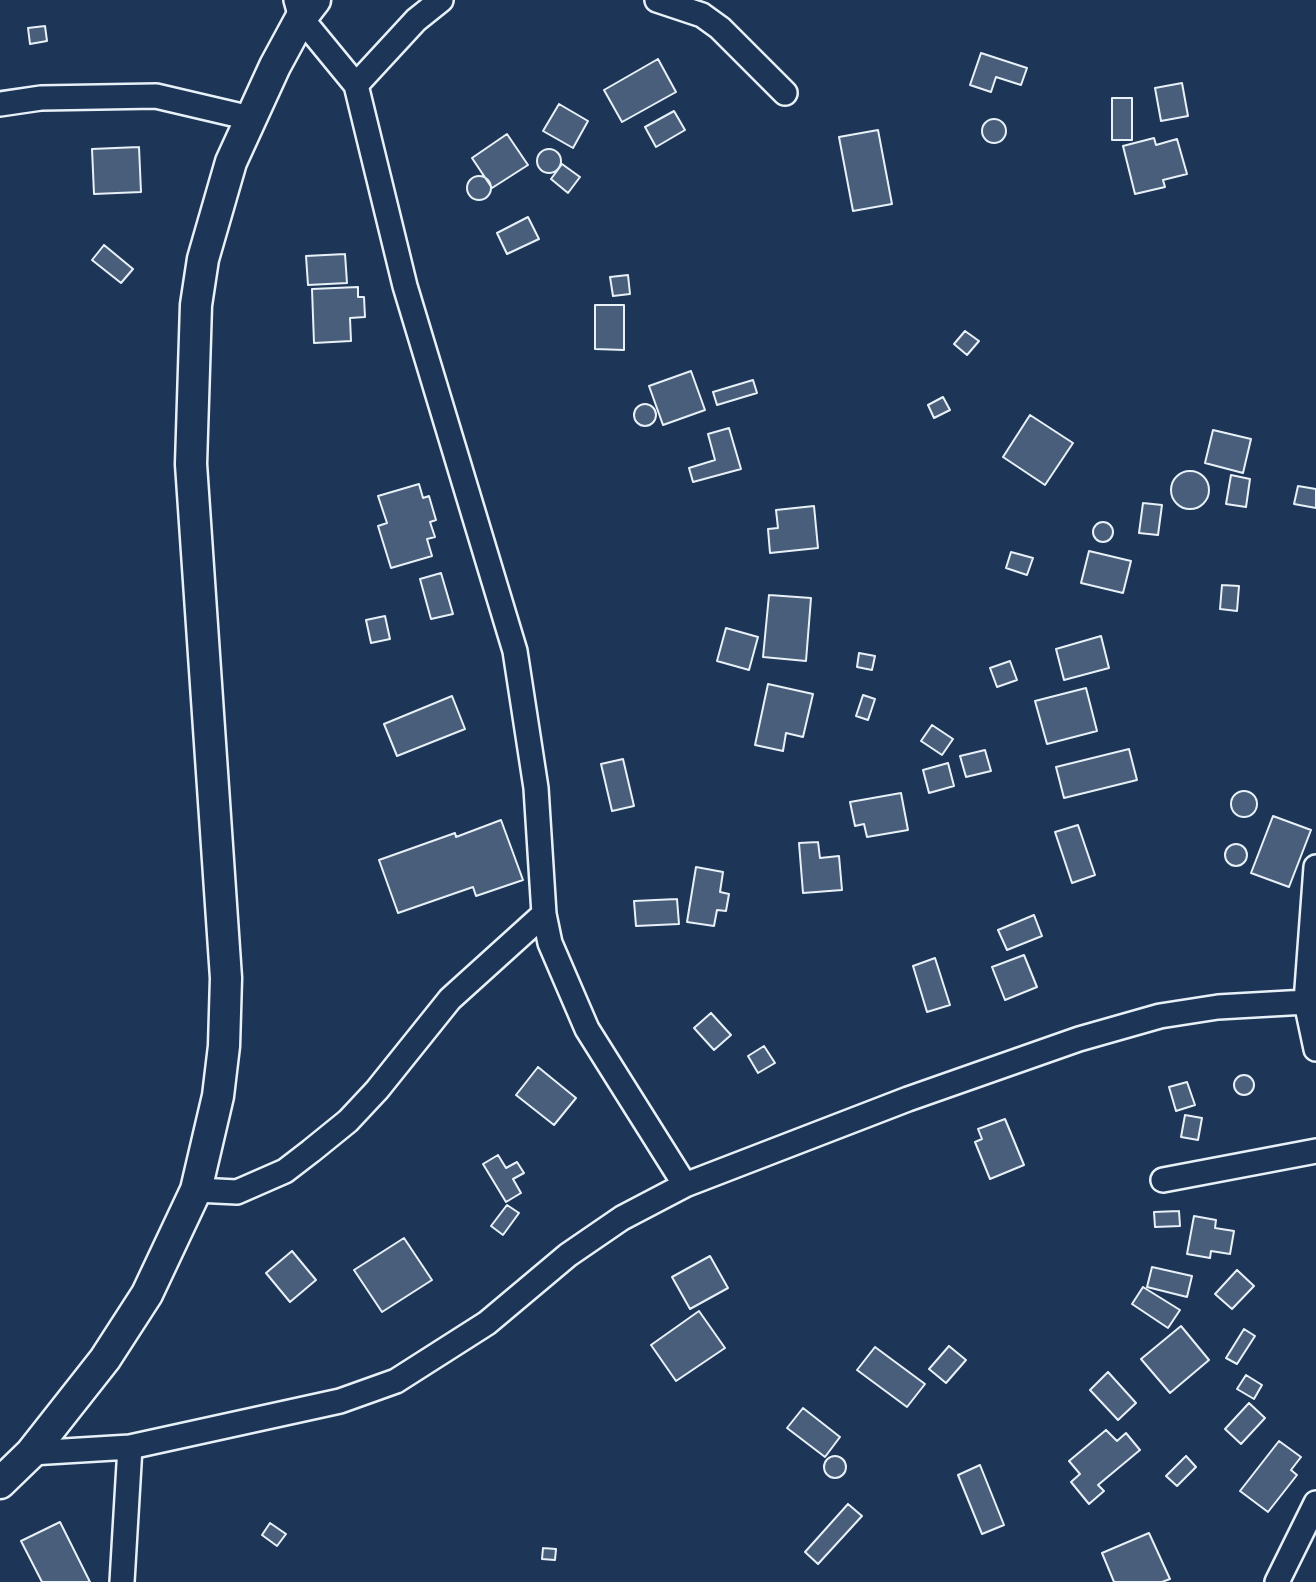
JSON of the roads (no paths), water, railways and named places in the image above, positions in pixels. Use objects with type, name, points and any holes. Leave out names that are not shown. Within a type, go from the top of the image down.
[{"type":"street","points":[[356,85],[416,20],[441,0]]},
{"type":"street","points":[[657,0],[680,6],[711,22],[785,93]]},
{"type":"street","points":[[304,6],[356,85],[405,286],[515,651],[536,788],[544,914],[550,943],[587,1029],[685,1185]]},
{"type":"street","points":[[0,1483],[31,1453],[105,1359],[147,1294],[196,1191],[218,1096],[224,1046],[226,978],[207,673],[195,557],[191,464],[193,351],[203,259],[230,162],[304,6]]},
{"type":"street","points":[[0,104],[41,98],[156,96],[250,118]]},
{"type":"street","points":[[1316,867],[1306,1002],[1316,1049]]},
{"type":"street","points":[[196,1191],[237,1192],[285,1171],[311,1151],[348,1121],[377,1090],[450,999],[544,914]]},
{"type":"street","points":[[31,1453],[130,1447],[340,1401],[396,1381],[487,1324],[568,1255],[621,1217],[685,1185],[908,1100],[1079,1039],[1160,1016],[1218,1007],[1306,1002]]},
{"type":"street","points":[[1163,1180],[1316,1151]]},
{"type":"street","points":[[122,1582],[130,1447]]},
{"type":"street","points":[[1277,1582],[1316,1503]]}]
